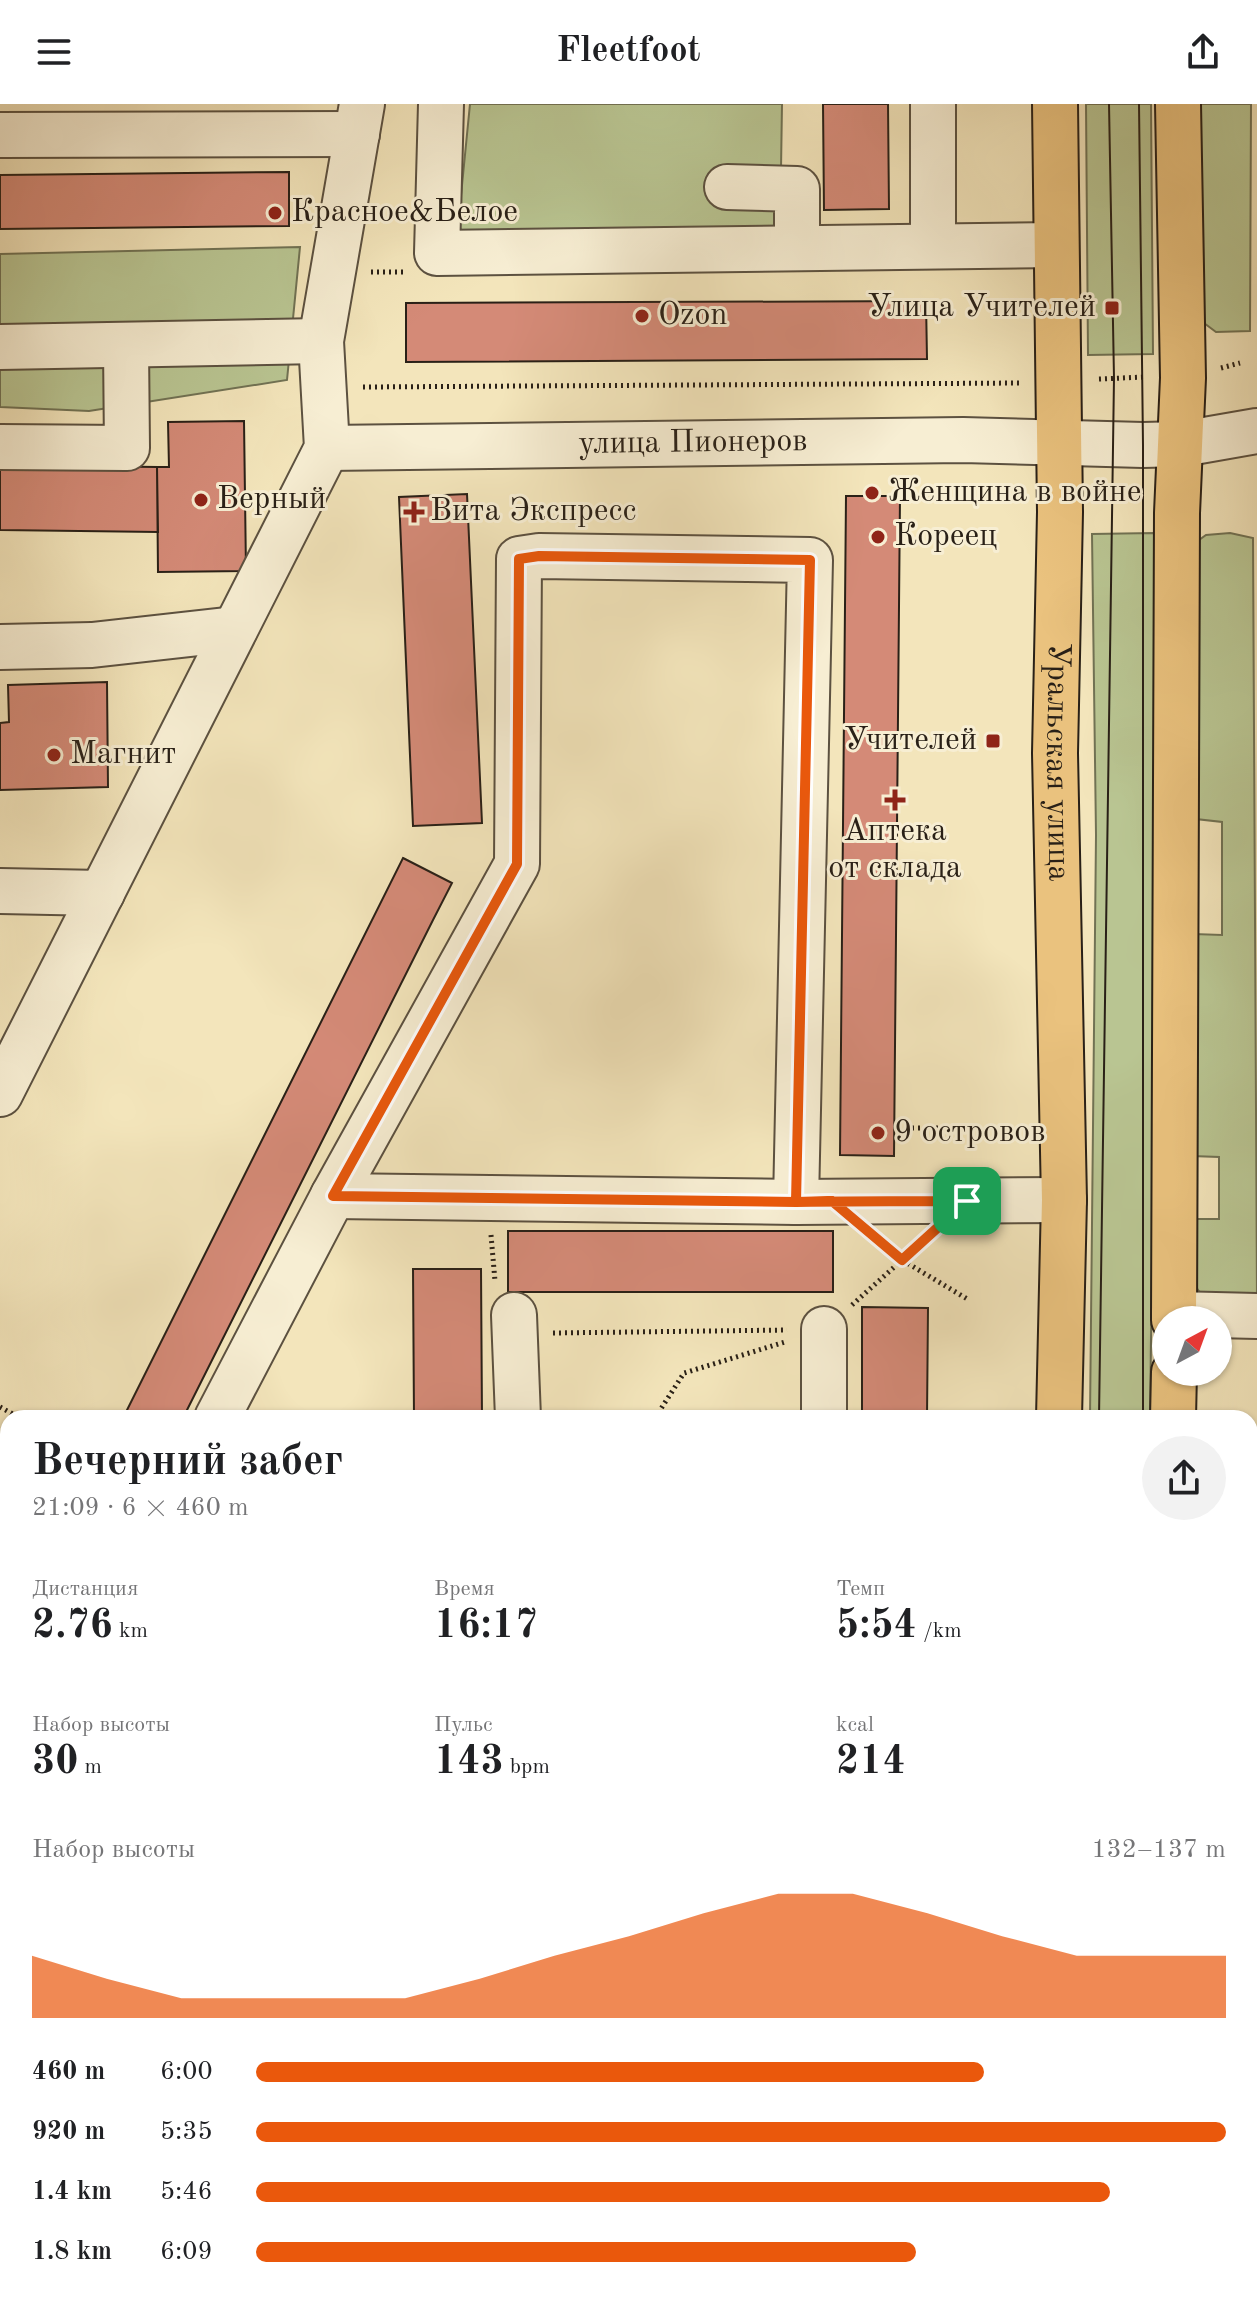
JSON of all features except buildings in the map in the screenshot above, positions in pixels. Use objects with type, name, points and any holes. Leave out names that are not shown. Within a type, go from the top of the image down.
[{"type":"main road","name":"Уральская улица","points":[[1055,104],[1058,444],[1055,753],[1064,1200],[1059,1410]]},
{"type":"main road","points":[[1174,1306],[1177,513],[1183,378],[1178,104]]},
{"type":"main road","points":[[1173,1410],[1174,1386]]},
{"type":"street","points":[[441,104],[437,253],[1056,245]]},
{"type":"street","points":[[933,104],[933,245]]},
{"type":"street","points":[[0,135],[360,119],[321,341],[327,448],[0,1094]]},
{"type":"street","points":[[727,187],[797,189],[797,248]]},
{"type":"street","points":[[0,347],[321,341]]},
{"type":"street","points":[[0,447],[127,448],[126,347]]},
{"type":"street","points":[[1058,444],[1182,444],[1257,431]]},
{"type":"street","name":"улица Пионеров","points":[[327,448],[963,440],[1058,444]]},
{"type":"street","points":[[221,1410],[333,1196],[517,864],[519,559],[539,556],[810,560],[796,1202]]},
{"type":"street","points":[[0,647],[92,645],[235,629]]},
{"type":"street","points":[[0,891],[102,893]]},
{"type":"street","points":[[333,1196],[796,1202],[1064,1200]]},
{"type":"street","points":[[1232,1316],[1257,1316]]},
{"type":"street","points":[[515,1324],[518,1410]]},
{"type":"street","points":[[824,1329],[824,1410]]},
{"type":"path","points":[[324,387],[988,385],[1183,378],[1240,363]]},
{"type":"path","points":[[894,1128],[968,1128]]},
{"type":"path","points":[[488,1198],[495,1291],[515,1324],[824,1329]]},
{"type":"path","points":[[660,1410],[684,1373],[824,1329],[967,1201]]},
{"type":"path","points":[[879,1240],[902,1260],[969,1300]]},
{"type":"green space","points":[[470,104],[782,104],[780,234],[457,236]]},
{"type":"green space","points":[[1086,104],[1151,104],[1153,354],[1088,355]]},
{"type":"green space","points":[[1184,104],[1251,104],[1250,331],[1216,332],[1200,320]]},
{"type":"green space","points":[[300,247],[287,380],[89,411],[0,407],[0,254]]},
{"type":"green space","points":[[1154,533],[1159,723],[1150,1410],[1090,1410],[1096,835],[1092,534]]},
{"type":"green space","points":[[1230,533],[1253,538],[1257,1301],[1228,1302],[1212,1300],[1202,1294],[1195,1286],[1189,1265],[1190,1219],[1219,1219],[1219,1157],[1192,1156],[1194,934],[1222,935],[1222,822],[1196,819],[1188,548],[1206,535]]},
{"type":"tram line","points":[[1099,1410],[1114,378],[1109,104]]},
{"type":"tram line","points":[[1139,104],[1143,445],[1143,1410]]},
{"type":"place","name":"Красное&Белое","points":[[275,213]]},
{"type":"place","name":"Улица Учителей","points":[[1112,308]]},
{"type":"place","name":"Ozon","points":[[642,316]]},
{"type":"place","name":"Женщина в войне","points":[[872,493]]},
{"type":"place","name":"Верный","points":[[201,500]]},
{"type":"place","name":"Вита Экспресс","points":[[414,512]]},
{"type":"place","name":"Кореец","points":[[878,537]]},
{"type":"place","name":"Учителей","points":[[993,741]]},
{"type":"place","name":"Магнит","points":[[54,755]]},
{"type":"place","name":"Аптека от склада","points":[[895,800]]},
{"type":"place","name":"9 островов","points":[[878,1133]]},
{"type":"route","points":[[967,1201],[832,1201],[796,1202],[333,1196],[517,864],[519,559],[539,556],[810,560],[796,1202],[832,1201],[902,1260],[967,1201]]}]
